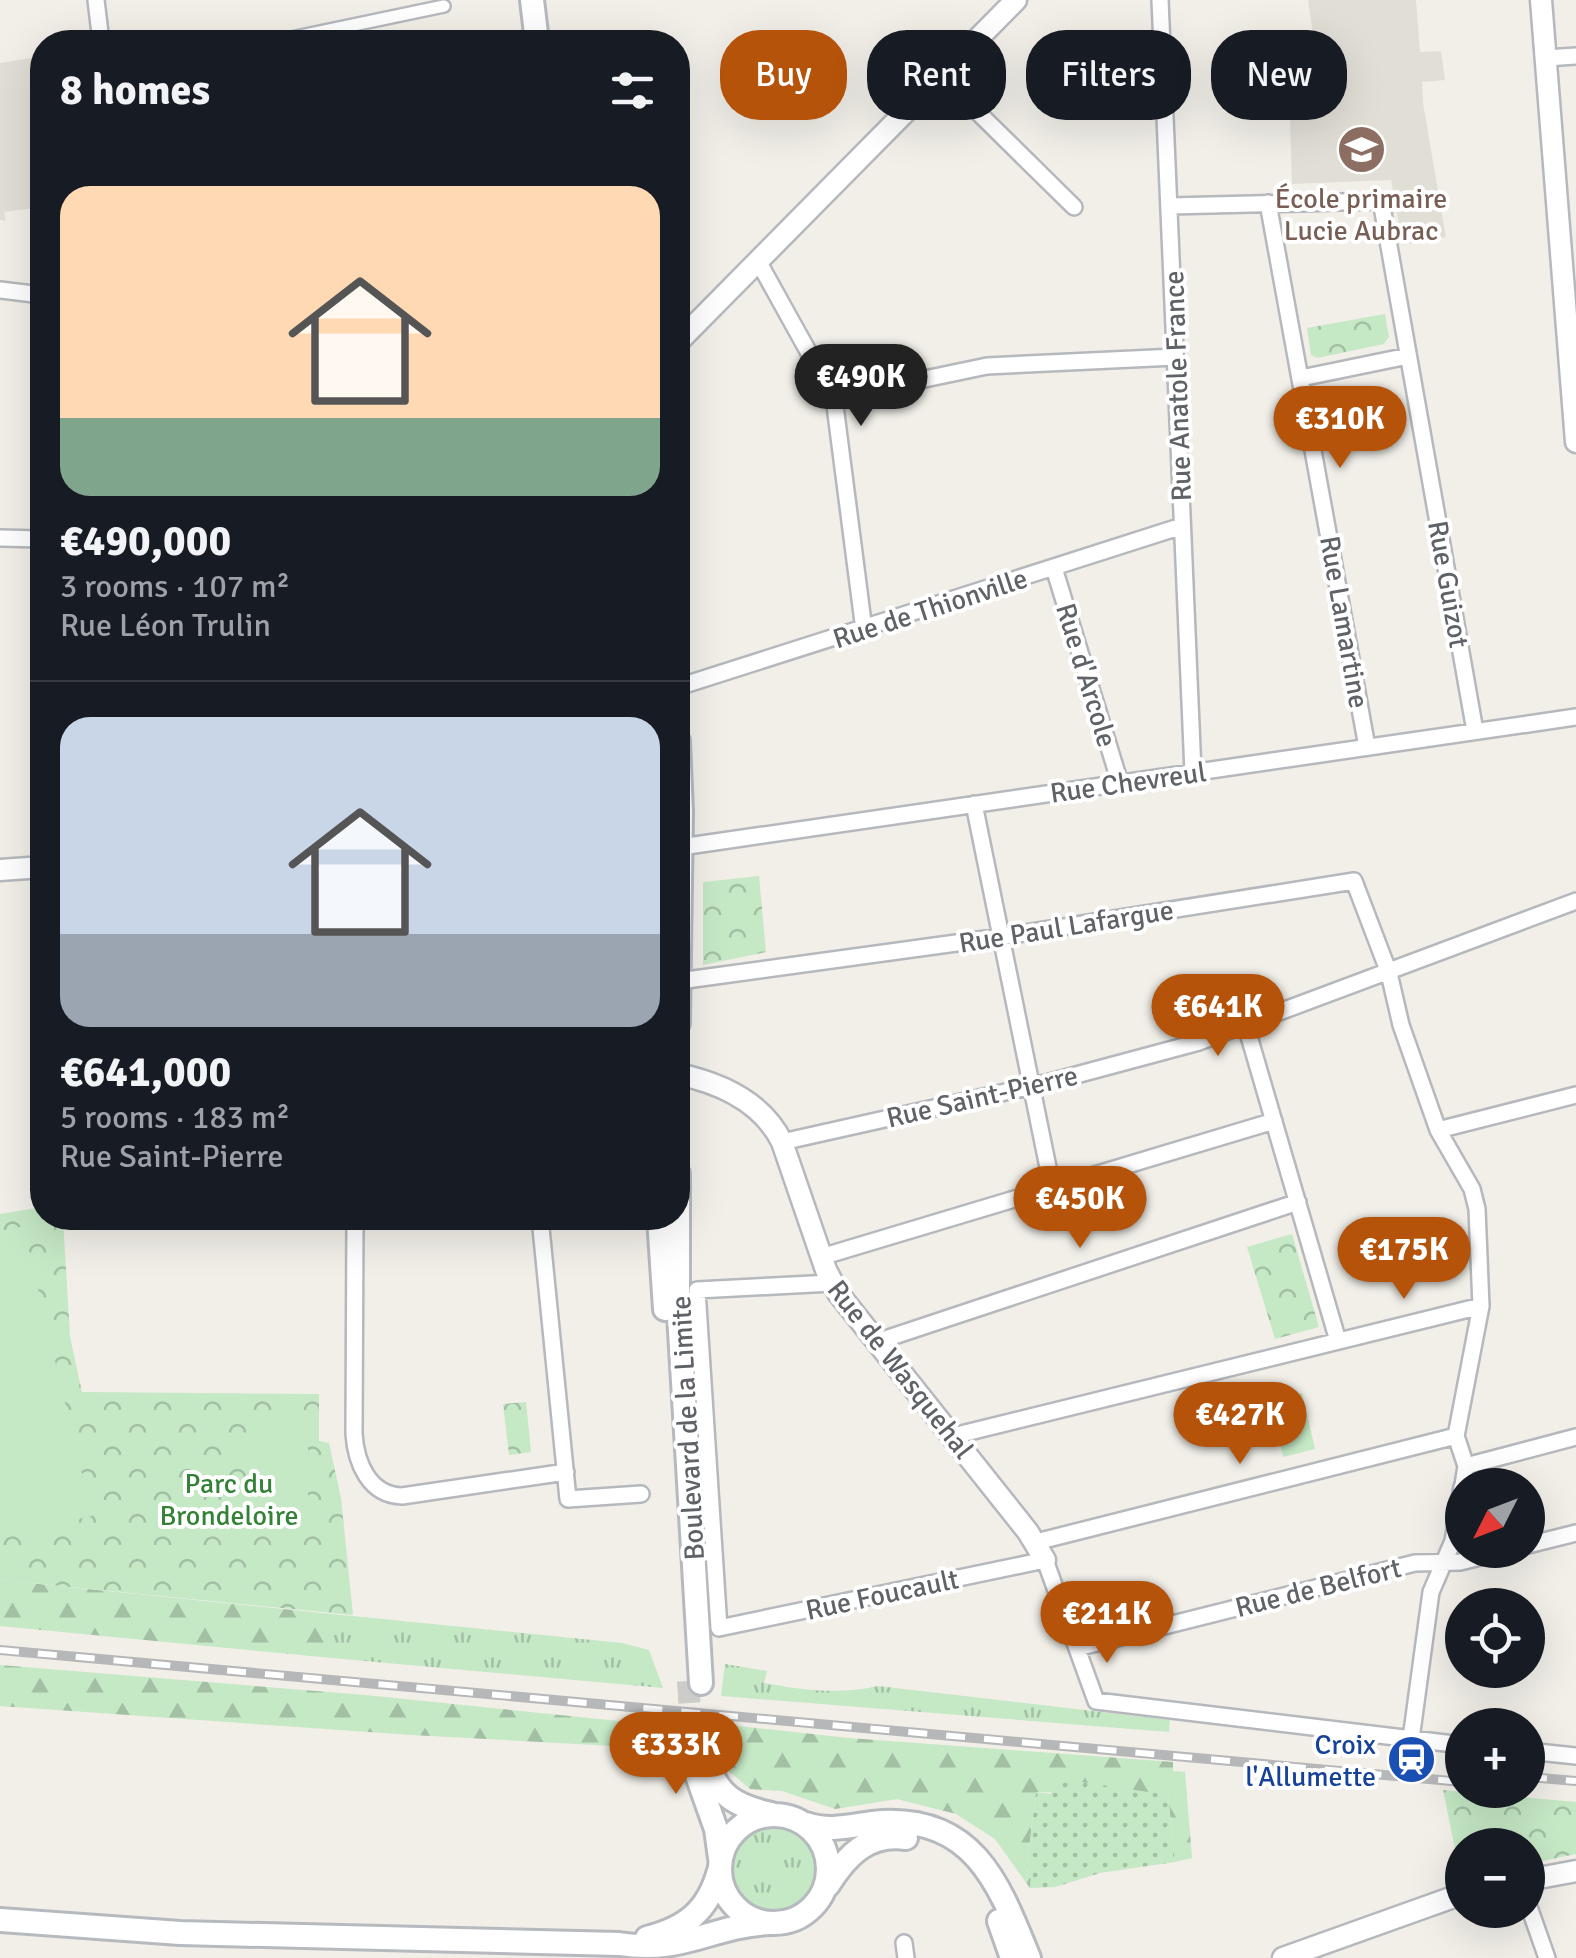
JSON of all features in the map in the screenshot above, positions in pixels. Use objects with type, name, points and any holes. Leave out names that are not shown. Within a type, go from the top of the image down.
[{"type":"main road","points":[[532,0],[536,30]]},
{"type":"main road","name":"Boulevard de la Limite","points":[[660,1230],[695,1682],[678,1230]]},
{"type":"main road","points":[[770,1923],[751,1918],[735,1907],[724,1891],[716,1829],[695,1770],[697,1728],[720,1792],[746,1808],[834,1830],[872,1823],[904,1823],[951,1838],[980,1860],[998,1882],[1029,1958]]},
{"type":"main road","points":[[619,1951],[667,1933],[696,1916],[714,1890],[725,1844],[740,1826],[774,1814]]},
{"type":"main road","points":[[805,1824],[818,1837],[826,1854],[828,1872],[823,1892]]},
{"type":"main road","points":[[0,1920],[388,1947],[619,1951],[670,1947],[740,1925],[785,1922],[803,1915],[840,1866],[866,1843],[890,1836],[929,1844],[960,1862],[978,1880],[994,1909],[1012,1958]]},
{"type":"street","points":[[96,0],[100,30]]},
{"type":"street","points":[[986,30],[1016,0]]},
{"type":"street","name":"Rue Anatole France","points":[[1160,0],[1193,772]]},
{"type":"street","points":[[1541,0],[1569,267],[1576,442]]},
{"type":"street","points":[[329,30],[444,6]]},
{"type":"street","points":[[1546,58],[1576,56]]},
{"type":"street","points":[[690,331],[897,120]]},
{"type":"street","points":[[985,120],[1074,208]]},
{"type":"street","name":"Rue Guizot","points":[[1268,203],[1381,201],[1476,731]]},
{"type":"street","points":[[1170,206],[1268,203]]},
{"type":"street","name":"Rue Lamartine","points":[[1268,203],[1367,747]]},
{"type":"street","points":[[758,261],[834,398],[864,630]]},
{"type":"street","points":[[0,290],[30,294]]},
{"type":"street","points":[[1300,378],[1408,356]]},
{"type":"street","points":[[834,398],[986,366],[1175,357]]},
{"type":"street","name":"Rue de Thionville","points":[[690,683],[1182,526]]},
{"type":"street","points":[[0,538],[30,539]]},
{"type":"street","name":"Rue d'Arcole","points":[[1054,568],[1120,783]]},
{"type":"street","name":"Rue Chevreul","points":[[690,846],[1576,717]]},
{"type":"street","points":[[974,804],[1052,1186]]},
{"type":"street","points":[[0,870],[30,868]]},
{"type":"street","name":"Rue Paul Lafargue","points":[[690,979],[1000,937],[1354,881],[1389,973]]},
{"type":"street","name":"Rue Saint-Pierre","points":[[782,1142],[1030,1087],[1246,1026],[1576,901]]},
{"type":"street","points":[[1389,973],[1401,1025],[1438,1130],[1475,1198],[1481,1306],[1456,1436],[1466,1466],[1576,1437]]},
{"type":"street","points":[[1246,1026],[1338,1341]]},
{"type":"street","name":"Rue de Wasquehal","points":[[690,1078],[744,1098],[761,1110],[782,1142],[832,1283],[1041,1551],[1096,1701],[1411,1739]]},
{"type":"street","points":[[1438,1130],[1576,1095]]},
{"type":"street","points":[[821,1257],[1274,1120]]},
{"type":"street","points":[[876,1342],[1298,1202]]},
{"type":"street","points":[[356,1230],[354,1434],[358,1460],[368,1479],[383,1492],[402,1496],[566,1472]]},
{"type":"street","points":[[541,1230],[568,1499],[642,1494]]},
{"type":"street","name":"Rue Foucault","points":[[832,1283],[698,1290],[720,1628],[1041,1551],[1456,1436]]},
{"type":"street","points":[[953,1436],[1481,1306]]},
{"type":"street","points":[[1545,1542],[1576,1534]]},
{"type":"street","points":[[1445,1558],[1431,1592],[1411,1739],[1445,1742]]},
{"type":"street","name":"Rue de Belfort","points":[[1076,1648],[1416,1563],[1443,1563]]},
{"type":"street","points":[[1545,1753],[1576,1756]]},
{"type":"street","points":[[1545,1877],[1576,1871]]},
{"type":"street","points":[[1283,1958],[1445,1900]]},
{"type":"street","points":[[1536,1928],[1547,1958]]},
{"type":"shaded area","name":"École primaire Lucie Aubrac","points":[[1308,0],[1416,0],[1420,52],[1441,51],[1445,80],[1422,82],[1446,237],[1403,245],[1391,180],[1292,184],[1290,120],[1347,120],[1347,30],[1313,30]]},
{"type":"shaded area","points":[[30,58],[30,209],[4,212],[6,221],[0,220],[0,63]]},
{"type":"green space","points":[[1385,314],[1389,337],[1384,344],[1317,358],[1311,355],[1307,328]]},
{"type":"green space","points":[[759,876],[766,952],[703,965],[703,882]]},
{"type":"green space","name":"Parc du Brondeloire","points":[[30,1209],[30,1230],[64,1230],[70,1337],[82,1392],[319,1394],[319,1441],[329,1443],[341,1498],[353,1615],[0,1580],[0,1214]]},
{"type":"green space","points":[[23,1226],[92,1516],[0,1536],[0,1232]]},
{"type":"green space","points":[[1292,1234],[1319,1327],[1275,1339],[1247,1247]]},
{"type":"green space","points":[[1302,1393],[1315,1449],[1283,1457],[1270,1400]]},
{"type":"green space","points":[[526,1402],[531,1452],[509,1455],[503,1404]]},
{"type":"green space","points":[[253,1421],[308,1421],[308,1525],[253,1525]]},
{"type":"green space","points":[[0,1580],[332,1614],[332,1658],[0,1626]]},
{"type":"green space","points":[[332,1614],[622,1643],[649,1650],[663,1688],[332,1658]]},
{"type":"green space","points":[[725,1664],[767,1671],[764,1683],[778,1686],[835,1691],[878,1686],[1170,1720],[1169,1732],[721,1696]]},
{"type":"green space","points":[[0,1665],[365,1695],[629,1722],[666,1722],[665,1734],[631,1747],[0,1706]]},
{"type":"green space","points":[[720,1724],[849,1738],[1173,1762],[1173,1771],[1185,1772],[1192,1858],[1175,1862],[1168,1795],[1036,1792],[1026,1874],[1031,1878],[1030,1888],[995,1839],[956,1814],[897,1799],[835,1809],[782,1791],[750,1789],[730,1772],[721,1751]]},
{"type":"green space","points":[[1056,1778],[1168,1795],[1175,1862],[1100,1873],[1055,1887],[1030,1888],[1031,1878],[1026,1874],[1036,1792],[1051,1794]]},
{"type":"green space","points":[[1545,1799],[1576,1802],[1576,1854],[1545,1860],[1545,1828],[1451,1828],[1447,1808],[1545,1808]]},
{"type":"green space","points":[[774,1828],[790,1831],[803,1840],[812,1853],[812,1885],[803,1898],[790,1907],[774,1910],[758,1907],[745,1898],[736,1885],[733,1869],[736,1853],[745,1840],[758,1831]]},
{"type":"tunnel","points":[[688,1681],[691,1727]]},
{"type":"railway","points":[[0,1650],[1445,1780]]},
{"type":"railway","points":[[1545,1778],[1576,1781]]},
{"type":"place","name":"École primaire Lucie Aubrac","points":[[1361,150]]},
{"type":"place","name":"Croix l'Allumette","points":[[1411,1760]]}]
